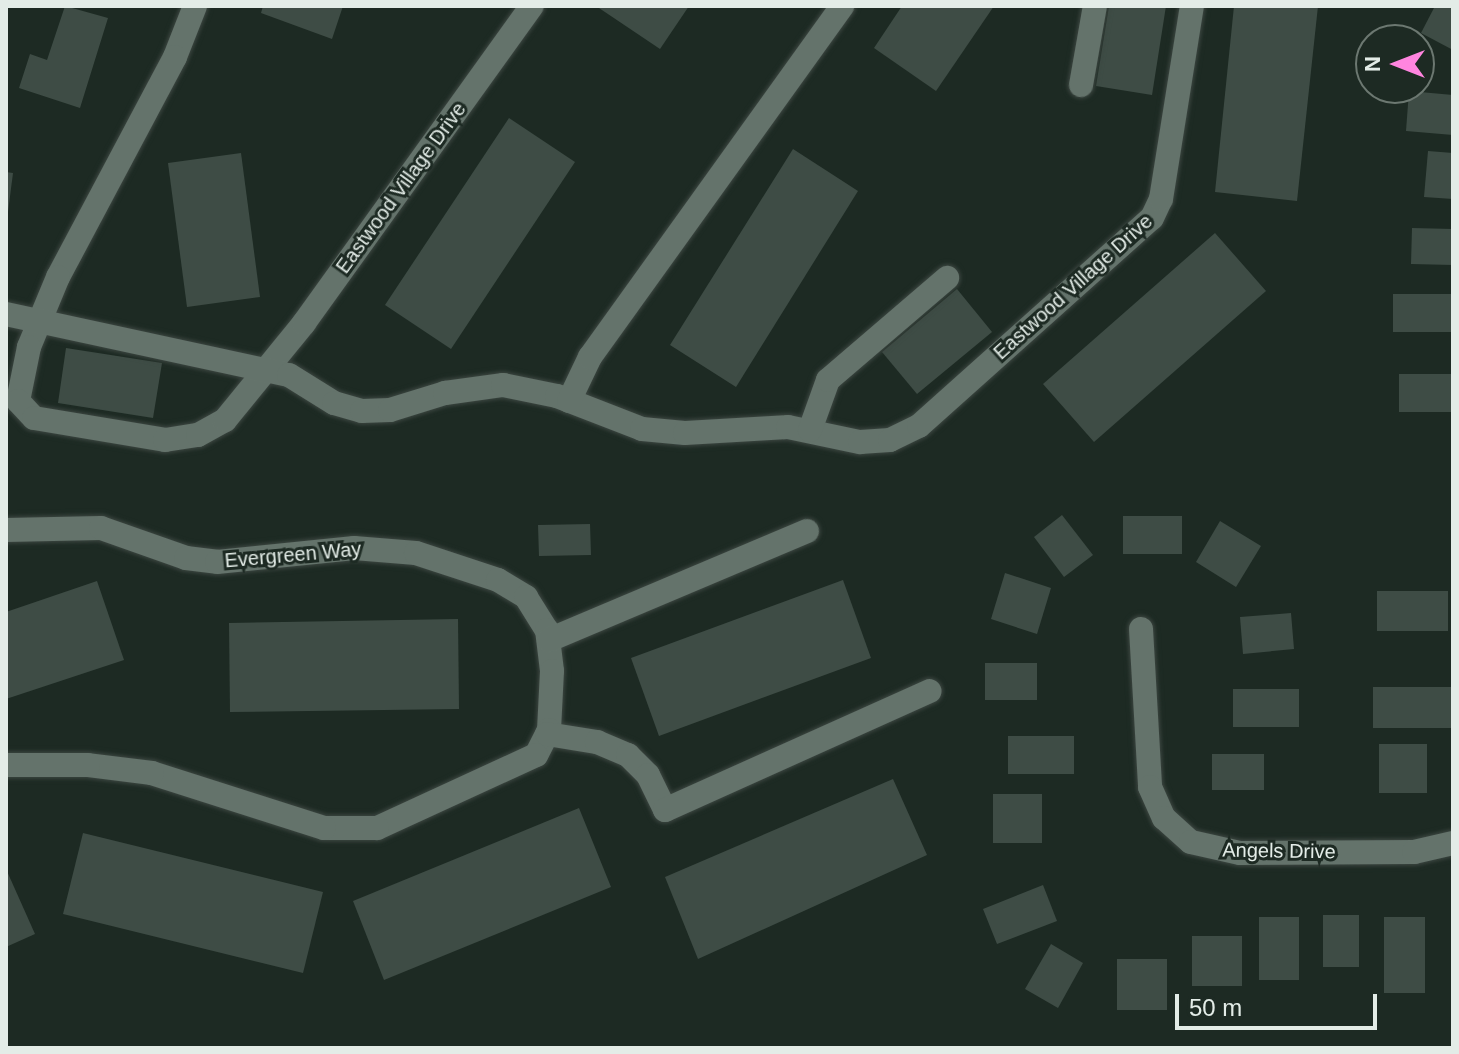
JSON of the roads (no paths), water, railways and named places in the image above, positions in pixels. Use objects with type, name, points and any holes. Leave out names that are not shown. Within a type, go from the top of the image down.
[{"type":"street","name":"Eastwood Village Drive","points":[[195,6],[175,57],[39,321],[18,393],[21,409],[34,418],[151,440],[183,439],[225,420],[268,369],[532,6]]},
{"type":"street","points":[[569,401],[590,357],[842,6]]},
{"type":"street","points":[[1081,85],[1095,6]]},
{"type":"street","name":"Eastwood Village Drive","points":[[6,314],[268,369],[289,375],[334,403],[362,411],[390,410],[445,393],[503,385],[569,401],[622,424],[652,430],[810,430],[876,442],[919,426],[1152,218],[1161,199],[1192,6]]},
{"type":"street","points":[[810,430],[828,380],[947,278]]},
{"type":"street","name":"Evergreen Way","points":[[6,530],[101,528],[186,558],[217,562],[354,548],[396,549],[513,587],[535,606],[549,640],[552,671],[547,734]]},
{"type":"street","points":[[549,640],[807,531]]},
{"type":"street","name":"Angels Drive","points":[[1141,629],[1150,787],[1164,818],[1191,842],[1240,853],[1414,852],[1453,843]]},
{"type":"street","points":[[6,765],[88,765],[152,773],[324,828],[361,830],[391,825],[521,764],[536,755],[547,734],[597,742],[628,755],[648,775],[665,810],[930,691]]}]
